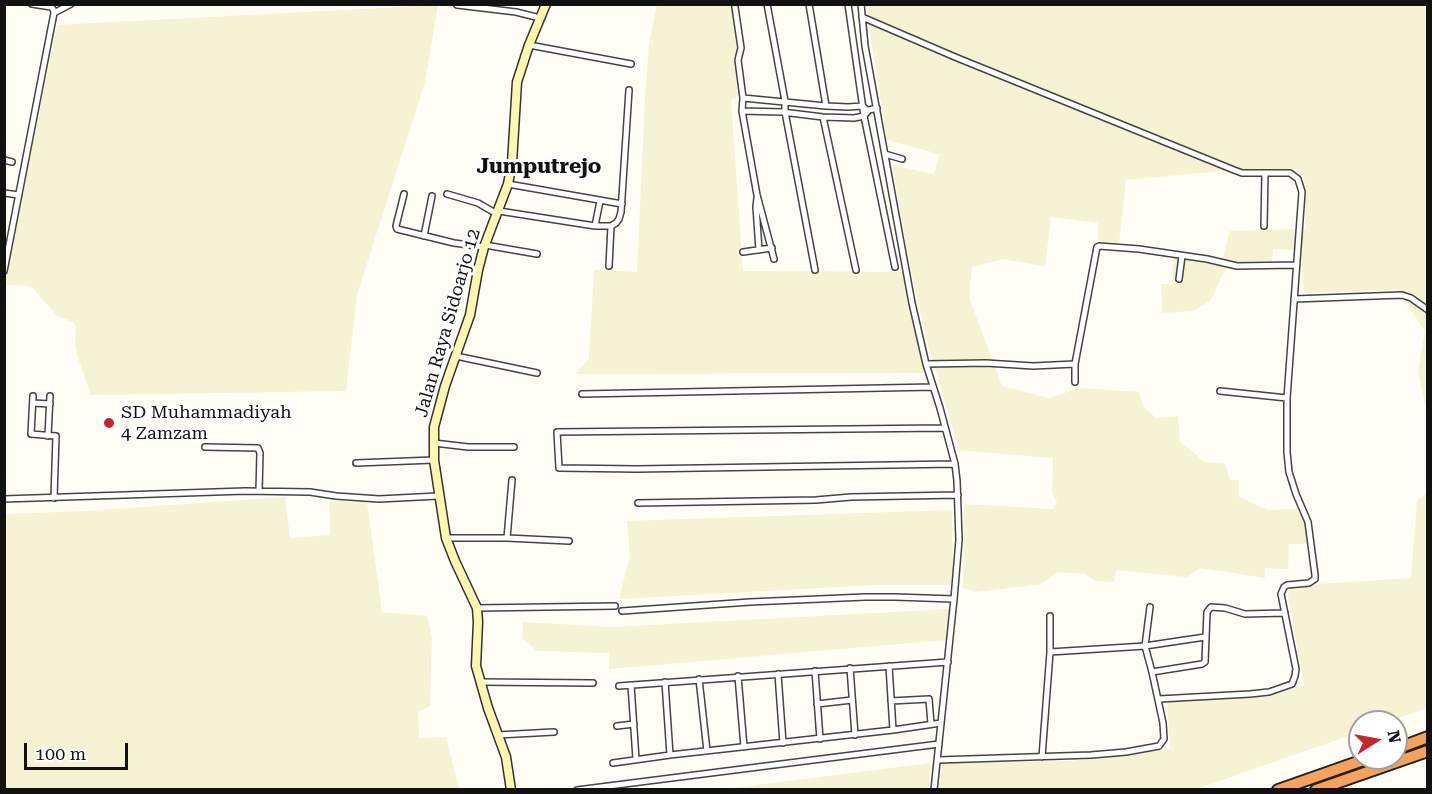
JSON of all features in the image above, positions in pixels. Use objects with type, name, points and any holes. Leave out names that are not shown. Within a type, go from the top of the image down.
[{"type":"highway","points":[[1408,744],[1428,737]]},
{"type":"highway","points":[[1316,789],[1428,751]]},
{"type":"highway","points":[[1278,789],[1348,765]]},
{"type":"main road","name":"Jalan Raya Sidoarjo 12","points":[[511,789],[506,757],[480,682],[475,660],[477,608],[454,561],[436,496],[434,427],[445,386],[470,315],[483,246],[508,184],[512,163],[517,82],[536,17],[546,4]]},
{"type":"street","points":[[4,270],[54,13],[51,8],[32,4]]},
{"type":"street","points":[[54,13],[71,4]]},
{"type":"street","points":[[767,4],[815,270]]},
{"type":"street","points":[[809,4],[826,106]]},
{"type":"street","points":[[848,4],[862,106],[895,267]]},
{"type":"street","points":[[861,4],[865,46],[912,303],[926,364],[955,464],[958,495],[959,540],[934,789]]},
{"type":"street","points":[[457,5],[536,17]]},
{"type":"street","points":[[735,7],[741,48],[738,60],[743,98],[742,111],[758,195],[774,259]]},
{"type":"street","points":[[862,17],[1219,165],[1242,173],[1290,174],[1298,179],[1301,185],[1287,398],[1287,453],[1289,472],[1308,522],[1315,579],[1309,583],[1287,585],[1281,594],[1296,669],[1295,676],[1292,684],[1269,692],[1158,699]]},
{"type":"street","points":[[529,45],[631,64]]},
{"type":"street","points":[[447,194],[478,203],[495,212],[595,226],[611,226],[619,219],[621,212],[629,90]]},
{"type":"street","points":[[743,98],[826,106],[862,106],[869,111]]},
{"type":"street","points":[[742,111],[854,118],[864,116],[877,108]]},
{"type":"street","points":[[823,117],[856,270]]},
{"type":"street","points":[[885,154],[902,159]]},
{"type":"street","points":[[4,160],[12,162]]},
{"type":"street","points":[[1264,226],[1265,173]]},
{"type":"street","points":[[508,184],[622,204]]},
{"type":"street","points":[[4,193],[19,195]]},
{"type":"street","points":[[404,194],[396,228],[454,243],[537,254]]},
{"type":"street","points":[[758,195],[756,207],[759,250]]},
{"type":"street","points":[[424,236],[432,196]]},
{"type":"street","points":[[595,226],[600,201]]},
{"type":"street","points":[[609,266],[611,226]]},
{"type":"street","points":[[1076,382],[1075,364],[1097,247],[1139,249],[1214,260],[1231,266],[1296,265]]},
{"type":"street","points":[[743,252],[772,248]]},
{"type":"street","points":[[1179,279],[1182,256]]},
{"type":"street","points":[[1294,299],[1402,295],[1411,298],[1428,310]]},
{"type":"street","points":[[456,356],[537,373]]},
{"type":"street","points":[[926,364],[986,363],[1034,366],[1075,364]]},
{"type":"street","points":[[582,394],[933,387]]},
{"type":"street","points":[[1220,391],[1287,398]]},
{"type":"street","points":[[33,396],[32,434],[56,436],[54,498]]},
{"type":"street","points":[[48,436],[50,396]]},
{"type":"street","points":[[33,403],[50,404]]},
{"type":"street","points":[[945,428],[557,432],[559,468],[955,464]]},
{"type":"street","points":[[434,443],[468,447],[514,447]]},
{"type":"street","points":[[205,447],[258,448],[260,453],[259,491]]},
{"type":"street","points":[[356,463],[434,460]]},
{"type":"street","points":[[507,538],[512,480]]},
{"type":"street","points":[[4,499],[259,491],[310,492],[379,499],[436,496]]},
{"type":"street","points":[[638,503],[958,495]]},
{"type":"street","points":[[446,538],[569,541]]},
{"type":"street","points":[[622,611],[865,597],[954,599]]},
{"type":"street","points":[[477,608],[615,606]]},
{"type":"street","points":[[938,760],[1126,752],[1159,746],[1164,739],[1164,731],[1152,672],[1144,646],[1150,607]]},
{"type":"street","points":[[1152,672],[1203,663],[1207,612],[1211,607],[1225,608],[1245,614],[1285,613]]},
{"type":"street","points":[[1042,757],[1050,652],[1050,616]]},
{"type":"street","points":[[1050,652],[1144,646],[1205,637]]},
{"type":"street","points":[[619,686],[948,662]]},
{"type":"street","points":[[889,666],[893,730]]},
{"type":"street","points":[[850,668],[855,735]]},
{"type":"street","points":[[815,671],[820,739]]},
{"type":"street","points":[[778,674],[783,743]]},
{"type":"street","points":[[738,676],[744,747]]},
{"type":"street","points":[[699,679],[707,751]]},
{"type":"street","points":[[480,682],[593,683]]},
{"type":"street","points":[[665,682],[670,755]]},
{"type":"street","points":[[631,684],[636,759]]},
{"type":"street","points":[[891,701],[929,699],[931,724]]},
{"type":"street","points":[[818,704],[852,700]]},
{"type":"street","points":[[613,763],[941,723]]},
{"type":"street","points":[[617,726],[634,724]]},
{"type":"street","points":[[498,735],[554,732]]},
{"type":"street","points":[[577,789],[939,744]]},
{"type":"shaded area","points":[[438,5],[425,82],[357,295],[346,391],[91,395],[77,355],[76,326],[73,322],[58,316],[30,286],[5,285],[57,25]]},
{"type":"shaded area","points":[[657,5],[735,5],[737,98],[731,99],[743,271],[903,272],[926,373],[575,374],[589,359],[594,270],[637,272],[649,44]]},
{"type":"shaded area","points":[[867,5],[1427,5],[1427,414],[1418,371],[1425,331],[1397,290],[1304,293],[1301,250],[1273,249],[1272,261],[1228,263],[1211,300],[1193,311],[1162,313],[1161,284],[1172,284],[1173,257],[1197,259],[1213,264],[1223,257],[1230,231],[1306,229],[1304,177],[1296,169],[1242,169],[1126,180],[1119,244],[1098,241],[1098,223],[1051,217],[1045,266],[1003,259],[972,267],[969,297],[1002,386],[1049,398],[1079,388],[1139,392],[1143,406],[1156,418],[1178,416],[1180,442],[1205,462],[1225,464],[1230,480],[1239,480],[1239,497],[1268,510],[1297,509],[1305,523],[1307,544],[1289,544],[1288,569],[1265,568],[1265,578],[1201,568],[1186,577],[1116,570],[1114,582],[1095,581],[1085,574],[1058,572],[1041,584],[976,592],[963,588],[964,504],[1053,509],[1057,502],[1052,493],[1053,458],[959,450],[928,345],[911,272],[892,165],[934,174],[939,154],[887,140]]},
{"type":"shaded area","points":[[1427,493],[1427,708],[1408,715],[1408,710],[1348,710],[1348,736],[1196,789],[938,790],[943,763],[1071,761],[1170,749],[1167,700],[1267,697],[1304,685],[1288,596],[1289,586],[1411,578],[1417,501]]},
{"type":"shaded area","points":[[285,497],[290,538],[330,535],[329,501],[367,502],[382,612],[427,616],[432,637],[430,706],[418,712],[419,738],[446,737],[459,789],[5,789],[5,514],[86,511]]},
{"type":"shaded area","points":[[952,510],[953,585],[876,585],[619,599],[630,556],[627,521]]},
{"type":"shaded area","points":[[950,609],[946,640],[609,669],[609,653],[537,651],[522,638],[523,622],[613,627]]},
{"type":"shaded area","points":[[930,763],[929,789],[725,789]]},
{"type":"place","name":"SD Muhammadiyah 4 Zamzam","points":[[109,423]]},
{"type":"district","name":"Jumputrejo","points":[[539,167]]}]
